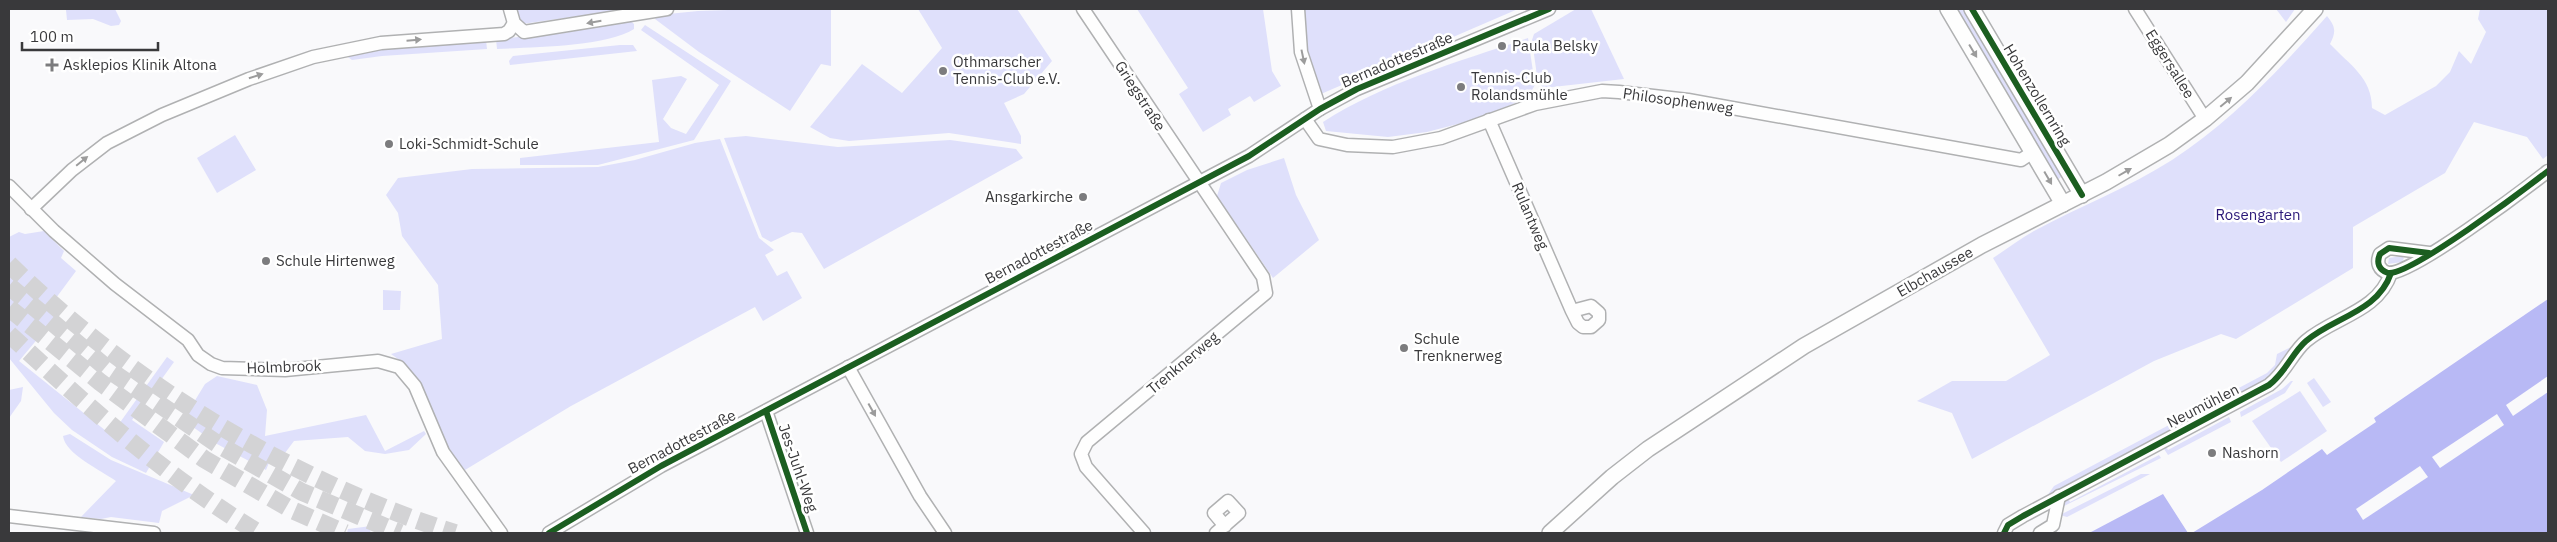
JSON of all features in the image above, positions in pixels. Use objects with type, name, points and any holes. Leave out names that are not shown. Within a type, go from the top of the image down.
[{"type":"main road","points":[[1948,9],[2063,204]]},
{"type":"main road","name":"Hohenzollernring","points":[[1972,9],[2082,195]]},
{"type":"main road","name":"Elbchaussee","points":[[1550,533],[1640,455],[1804,346],[1982,245],[2082,195],[2136,165],[2205,119],[2247,83],[2315,9]]},
{"type":"street","points":[[510,9],[514,23],[524,32],[667,9]]},
{"type":"street","name":"Griegstraße","points":[[1083,9],[1172,145],[1199,181]]},
{"type":"street","points":[[1298,9],[1301,52],[1320,109]]},
{"type":"street","name":"Bernadottestraße","points":[[549,533],[608,496],[848,367],[1249,156],[1320,109],[1357,89],[1549,9]]},
{"type":"street","name":"Eggersallee","points":[[2135,9],[2205,119]]},
{"type":"street","points":[[31,210],[72,170],[107,143],[162,115],[234,85],[314,57],[351,48],[381,43],[504,34],[514,23]]},
{"type":"street","name":"Philosophenweg","points":[[1305,119],[1319,139],[1347,146],[1393,147],[1441,138],[1535,104],[1602,92],[1619,92],[1688,100],[2021,160],[2033,152]]},
{"type":"street","name":"Rulantweg","points":[[1489,120],[1572,310]]},
{"type":"street","points":[[2429,253],[2386,249],[2380,254],[2378,262],[2381,269],[2391,274],[2403,270],[2470,228],[2548,171]]},
{"type":"street","name":"Trenknerweg","points":[[1144,533],[1086,468],[1081,454],[1087,442],[1266,293],[1263,277],[1199,181]]},
{"type":"street","name":"Holmbrook","points":[[9,186],[31,210],[115,284],[188,340],[198,355],[211,364],[222,368],[285,370],[378,361],[398,367],[415,386],[443,452],[501,533]]},
{"type":"street","name":"Neumühlen","points":[[2004,533],[2010,523],[2269,385],[2279,377],[2304,343],[2372,302],[2386,288],[2391,274]]},
{"type":"street","points":[[848,367],[920,496],[944,533]]},
{"type":"street","name":"Jes-Juhl-Weg","points":[[766,411],[807,533]]},
{"type":"street","points":[[2040,533],[2052,525],[2059,496]]},
{"type":"street","points":[[9,516],[64,528],[144,530],[154,533]]},
{"type":"green space","points":[[115,9],[121,21],[119,25],[111,26],[93,19],[67,20],[66,10]]},
{"type":"green space","points":[[517,9],[628,9],[522,24]]},
{"type":"green space","points":[[831,9],[831,66],[821,64],[790,111],[699,52],[655,19],[658,15],[698,11]]},
{"type":"green space","points":[[918,9],[1017,9],[1052,61],[1024,94],[1004,103],[1021,136],[1021,144],[949,133],[849,141],[830,138],[810,127],[862,64],[902,93],[942,48]]},
{"type":"green space","points":[[1137,9],[1263,9],[1272,71],[1281,86],[1254,102],[1250,96],[1228,109],[1231,115],[1203,132],[1179,94],[1188,88]]},
{"type":"green space","points":[[1302,9],[1518,9],[1321,94],[1309,70]]},
{"type":"green space","points":[[1576,9],[1591,9],[1624,79],[1544,88],[1538,83],[1532,40],[1534,34]]},
{"type":"green space","points":[[1954,9],[1966,9],[2064,175],[2056,181]]},
{"type":"green space","points":[[2276,9],[2295,9],[2286,22]]},
{"type":"green space","name":"Rosengarten","points":[[2480,9],[2548,9],[2548,155],[2543,159],[2527,137],[2474,122],[2445,173],[2353,227],[2353,268],[2236,339],[2221,334],[2154,361],[1972,459],[1952,413],[1917,401],[1952,381],[2006,381],[2050,355],[1993,258],[2034,231],[2155,170],[2194,145],[2254,93],[2327,16],[2334,30],[2330,44],[2364,80],[2371,97],[2372,108],[2385,115],[2436,86],[2450,72],[2459,51],[2471,64],[2486,32],[2478,19]]},
{"type":"green space","points":[[631,21],[634,24],[634,29],[621,35],[587,43],[497,49],[496,39],[564,33]]},
{"type":"green space","points":[[645,25],[731,81],[694,140],[598,165],[520,165],[520,158],[659,142],[652,80],[681,76],[687,79],[663,119],[671,128],[686,134],[719,85],[641,30]]},
{"type":"green space","name":"Tennis-Club Rolandsmühle","points":[[1528,38],[1535,85],[1527,98],[1477,119],[1427,132],[1388,137],[1326,131],[1323,122],[1371,95],[1422,74]]},
{"type":"green space","points":[[486,40],[487,49],[382,56],[352,60],[348,57],[374,48],[393,45]]},
{"type":"green space","points":[[633,45],[637,51],[510,65],[509,61],[513,56]]},
{"type":"green space","points":[[235,135],[256,170],[217,193],[197,158]]},
{"type":"green space","points":[[746,136],[838,147],[950,140],[1016,149],[1023,158],[824,269],[802,233],[792,232],[771,242],[762,237],[724,138]]},
{"type":"green space","points":[[720,139],[759,238],[774,250],[765,255],[777,276],[787,271],[802,298],[763,321],[755,307],[571,406],[465,470],[446,445],[439,432],[420,384],[413,374],[391,354],[442,339],[438,285],[402,236],[398,213],[386,195],[398,178],[472,169],[598,167],[635,160],[695,143]]},
{"type":"green space","points":[[1284,158],[1296,195],[1319,240],[1273,278],[1217,196],[1221,183],[1247,170]]},
{"type":"green space","points":[[44,231],[64,251],[61,258],[76,271],[56,298],[65,306],[19,361],[111,435],[167,357],[174,362],[132,420],[164,442],[146,473],[112,457],[72,430],[54,413],[9,358],[9,237],[19,232],[25,234]]},
{"type":"green space","points":[[2401,256],[2404,258],[2402,262],[2388,264],[2389,258]]},
{"type":"green space","points":[[383,290],[401,291],[400,310],[383,310]]},
{"type":"green space","points":[[2295,345],[2270,378],[2047,496],[2054,486],[2267,373],[2275,365],[2277,354]]},
{"type":"green space","points":[[217,376],[257,385],[267,410],[265,436],[366,415],[385,451],[424,431],[426,434],[409,450],[385,454],[365,451],[348,437],[294,441],[282,457],[271,458],[266,470],[217,444],[183,420],[205,384]]},
{"type":"green space","points":[[2314,378],[2331,402],[2323,407],[2307,383]]},
{"type":"green space","points":[[2293,381],[2285,393],[2241,417],[2240,412],[2282,389]]},
{"type":"green space","points":[[23,387],[21,401],[9,418],[9,390]]},
{"type":"green space","points":[[2300,391],[2327,431],[2281,462],[2252,421]]},
{"type":"green space","points":[[2229,417],[2231,422],[2168,455],[2162,446],[2165,444],[2168,450]]},
{"type":"green space","points":[[70,434],[111,460],[194,495],[162,511],[159,523],[111,517],[101,519],[81,517],[116,481],[85,462],[70,449],[65,443],[63,436]]},
{"type":"green space","points":[[2159,455],[2161,458],[2060,508],[2067,496],[2070,502]]},
{"type":"green space","points":[[2141,474],[2150,474],[2067,517],[2060,515]]},
{"type":"green space","points":[[371,526],[370,533],[347,533],[348,529]]},
{"type":"water","points":[[2548,299],[2548,533],[2192,533],[2262,490],[2322,449],[2327,455],[2376,422],[2374,418]]},
{"type":"water","points":[[2163,494],[2188,533],[2089,533],[2093,531]]},
{"type":"pier","points":[[2548,376],[2548,392],[2513,416],[2506,405]]},
{"type":"pier","points":[[2497,414],[2504,425],[2440,468],[2432,457]]},
{"type":"pier","points":[[2420,466],[2428,477],[2363,520],[2356,509]]},
{"type":"tunnel","points":[[9,264],[57,308],[108,349],[161,388],[217,424],[274,457],[333,486],[455,533]]},
{"type":"tunnel","points":[[9,286],[109,370],[219,445],[302,492],[400,533]]},
{"type":"tunnel","points":[[9,308],[100,382],[204,459],[292,510],[345,533]]},
{"type":"tunnel","points":[[9,334],[68,388],[160,465],[225,512],[259,533]]},
{"type":"cycle path","points":[[549,533],[661,466],[1249,156],[1320,109],[1357,89],[1549,9]]},
{"type":"cycle path","points":[[1972,9],[2082,195]]},
{"type":"cycle path","points":[[2429,253],[2389,248],[2380,254],[2378,263],[2380,268],[2388,273],[2400,270],[2419,261],[2468,230],[2548,171]]},
{"type":"cycle path","points":[[2004,533],[2008,525],[2023,516],[2269,385],[2306,341],[2354,313],[2376,297],[2385,286],[2391,273]]},
{"type":"cycle path","points":[[766,411],[807,533]]},
{"type":"place","name":"Paula Belsky","points":[[1502,46]]},
{"type":"place","name":"Asklepios Klinik Altona","points":[[52,65]]},
{"type":"place","name":"Othmarscher Tennis-Club e.V.","points":[[943,71]]},
{"type":"place","name":"Tennis-Club Rolandsmühle","points":[[1461,87]]},
{"type":"place","name":"Loki-Schmidt-Schule","points":[[389,144]]},
{"type":"place","name":"Ansgarkirche","points":[[1083,197]]},
{"type":"place","name":"Schule Hirtenweg","points":[[266,261]]},
{"type":"place","name":"Schule Trenknerweg","points":[[1404,348]]},
{"type":"place","name":"Nashorn","points":[[2212,453]]}]
